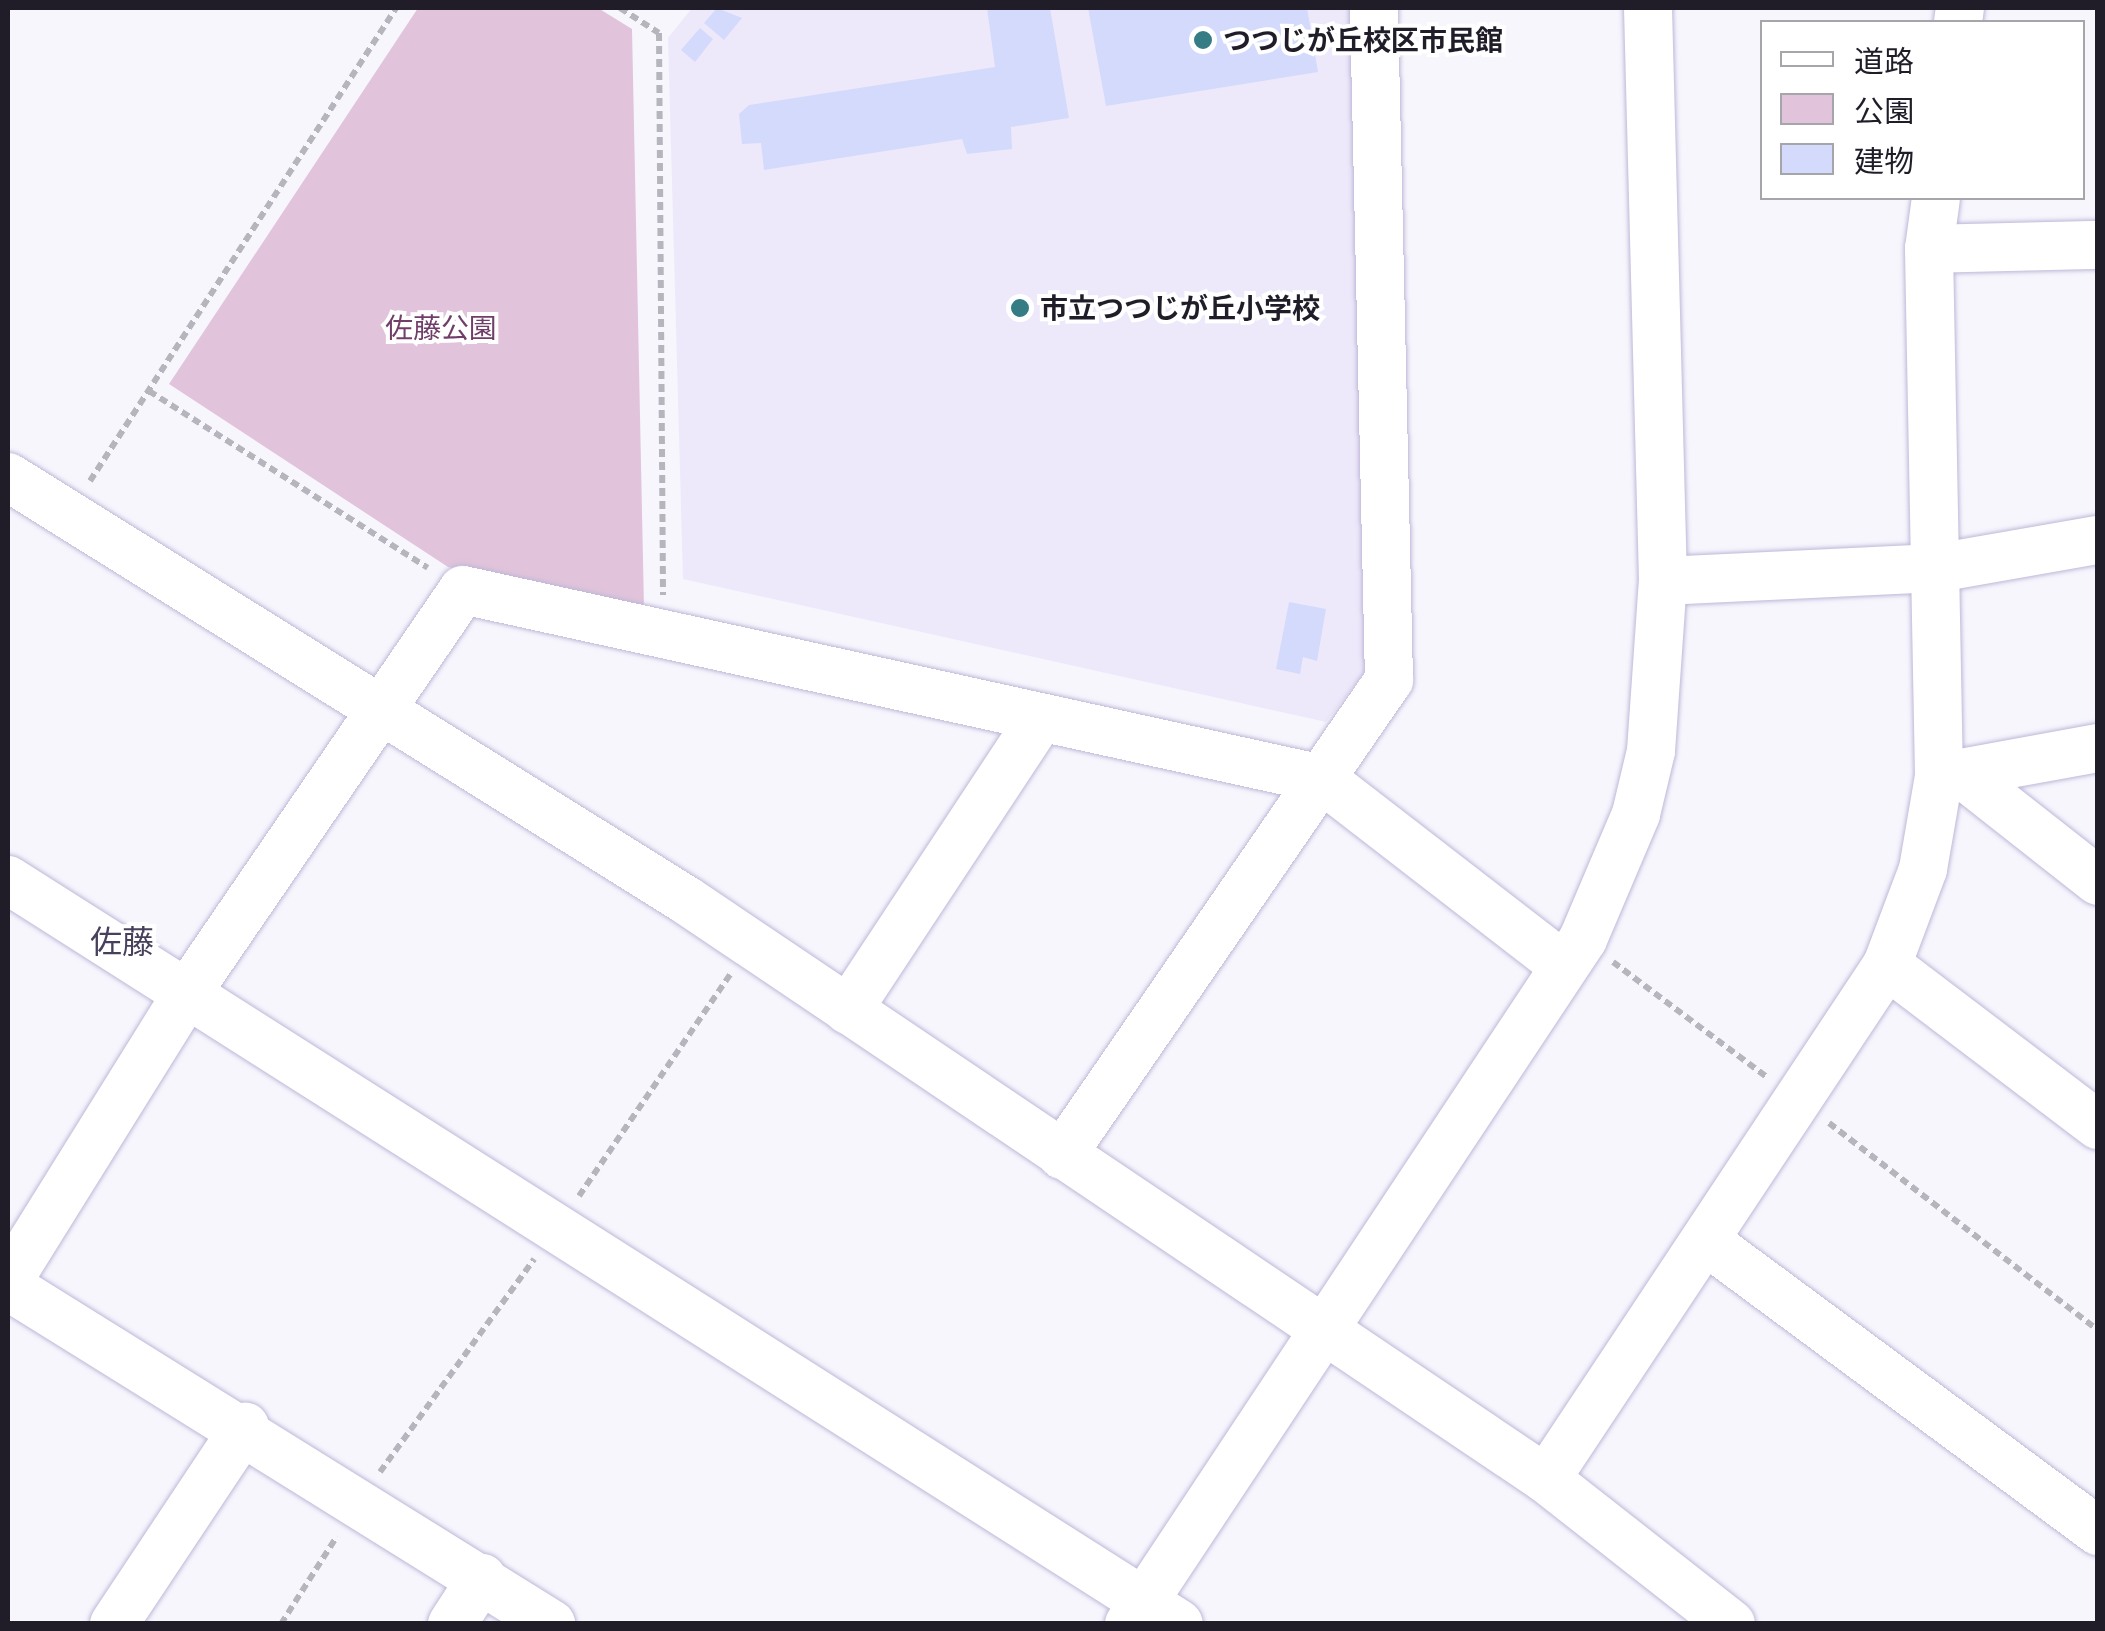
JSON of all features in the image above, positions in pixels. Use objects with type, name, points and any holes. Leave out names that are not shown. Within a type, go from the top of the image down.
[{"type":"street","points":[[1062,1156],[1389,680],[1374,8]]},
{"type":"street","points":[[8,880],[1150,1616],[1612,887],[1647,767],[1663,581],[1648,8]]},
{"type":"street","points":[[1546,1480],[1887,965],[1924,869],[1951,775],[1937,568],[1929,250],[1936,200]]},
{"type":"street","points":[[1929,250],[2098,245]]},
{"type":"street","points":[[8,477],[376,712],[752,944],[1324,1336],[1546,1480],[1731,1624]]},
{"type":"street","points":[[1663,581],[1937,568],[2098,540]]},
{"type":"street","points":[[550,1624],[245,1427],[8,1283],[187,993],[463,590],[1322,778],[1573,953]]},
{"type":"street","points":[[848,1010],[1040,719]]},
{"type":"street","points":[[1951,775],[2098,748]]},
{"type":"street","points":[[1951,775],[2098,881]]},
{"type":"street","points":[[1887,965],[2098,1124]]},
{"type":"street","points":[[1706,1242],[2098,1531]]},
{"type":"street","points":[[114,1624],[245,1427]]},
{"type":"street","points":[[452,1624],[482,1578]]},
{"type":"path","points":[[68,516],[396,8]]},
{"type":"path","points":[[620,8],[659,33],[663,598],[682,603]]},
{"type":"path","points":[[148,391],[463,590]]},
{"type":"path","points":[[282,1624],[360,1500],[556,1230],[752,944]]},
{"type":"path","points":[[1573,953],[1796,1098],[2098,1330]]},
{"type":"shaded area","name":"市立つつじが丘小学校","points":[[692,8],[1357,8],[1373,661],[1326,722],[683,579],[668,38]]},
{"type":"green space","name":"佐藤公園","points":[[418,8],[598,8],[632,29],[644,608],[448,567],[169,384]]},
{"type":"building","points":[[717,8],[742,18],[724,40],[704,23]]},
{"type":"building","points":[[987,8],[1050,8],[1069,118],[1011,127],[1012,149],[967,154],[962,139],[764,170],[761,143],[742,144],[739,114],[749,105],[995,67]]},
{"type":"building","name":"つつじが丘校区市民館","points":[[1088,8],[1307,8],[1318,72],[1106,106]]},
{"type":"building","points":[[700,28],[713,39],[695,62],[681,50]]},
{"type":"building","points":[[1289,602],[1326,609],[1317,661],[1303,657],[1300,674],[1276,669]]},
{"type":"place","name":"つつじが丘校区市民館","points":[[1203,40]]},
{"type":"place","name":"市立つつじが丘小学校","points":[[1020,308]]},
{"type":"district","name":"佐藤","points":[[122,942]]}]
